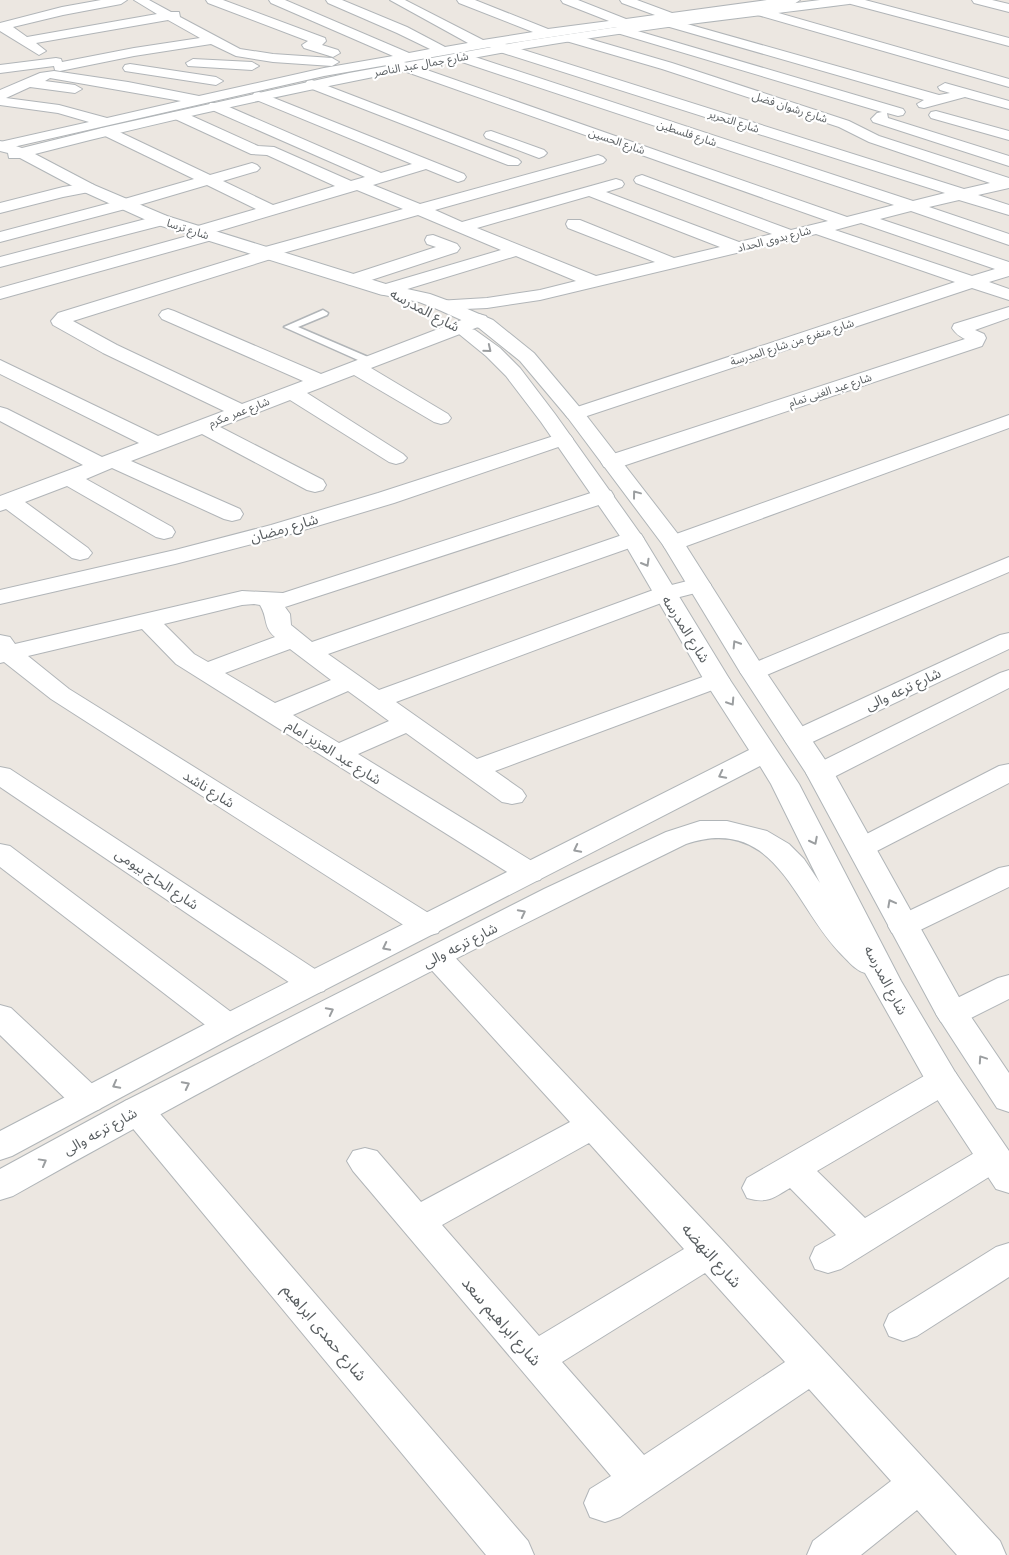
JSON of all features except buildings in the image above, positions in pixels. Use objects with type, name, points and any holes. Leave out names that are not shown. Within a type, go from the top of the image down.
[{"type":"street","points":[[3,25],[103,1],[121,0]]},
{"type":"street","points":[[140,0],[225,47],[245,54],[273,58]]},
{"type":"street","points":[[212,0],[320,41],[309,45],[368,64]]},
{"type":"street","points":[[275,0],[407,62]]},
{"type":"street","points":[[332,0],[402,30],[441,50]]},
{"type":"street","points":[[396,0],[482,48]]},
{"type":"street","points":[[416,10],[427,0]]},
{"type":"street","points":[[463,0],[503,14],[547,33]]},
{"type":"street","points":[[566,0],[623,26],[898,112]]},
{"type":"street","points":[[626,0],[670,20],[940,100]]},
{"type":"street","points":[[656,0],[694,13]]},
{"type":"street","points":[[743,0],[757,8],[1009,83]]},
{"type":"street","points":[[850,0],[1009,42]]},
{"type":"street","name":"شارع جمال عبد الناصر","points":[[670,20],[694,13],[850,0]]},
{"type":"street","points":[[978,0],[1009,8]]},
{"type":"street","points":[[35,3],[62,11]]},
{"type":"street","points":[[798,3],[840,16]]},
{"type":"street","name":"شارع جمال عبد الناصر","points":[[172,112],[200,100],[291,84],[312,84],[547,33],[712,17],[757,8],[773,10],[798,3]]},
{"type":"street","points":[[9,45],[192,11]]},
{"type":"street","points":[[712,17],[749,28]]},
{"type":"street","points":[[172,32],[211,22]]},
{"type":"street","points":[[3,25],[57,63],[128,86],[200,100]]},
{"type":"street","name":"شارع جمال عبد الناصر","points":[[407,62],[441,50],[525,45],[570,38],[623,26]]},
{"type":"street","points":[[0,69],[134,52],[210,39],[233,33]]},
{"type":"street","name":"شارع رشوان فضل","points":[[570,38],[667,66],[844,124],[874,139],[1008,184]]},
{"type":"street","points":[[225,47],[258,42]]},
{"type":"street","points":[[525,45],[812,132]]},
{"type":"street","name":"شارع فلسطين","points":[[482,48],[572,94],[912,206],[1009,240]]},
{"type":"street","name":"شارع التحرير","points":[[482,48],[1009,210]]},
{"type":"street","points":[[173,59],[273,58],[368,64]]},
{"type":"street","name":"شارع جمال عبد الناصر","points":[[1,150],[172,112],[215,106],[259,96],[324,72],[388,60]]},
{"type":"street","name":"شارع الحسين","points":[[388,60],[407,62],[520,107],[659,156],[1009,269]]},
{"type":"street","points":[[0,95],[29,83],[57,63]]},
{"type":"street","points":[[194,63],[324,72],[345,77],[369,88]]},
{"type":"street","points":[[116,66],[208,80],[243,91]]},
{"type":"street","points":[[921,81],[1009,105]]},
{"type":"street","points":[[29,83],[102,94],[172,112],[256,151],[269,150],[594,282]]},
{"type":"street","points":[[312,84],[512,162]]},
{"type":"street","points":[[964,93],[878,119],[1009,161]]},
{"type":"street","points":[[520,107],[572,94]]},
{"type":"street","points":[[259,96],[458,177]]},
{"type":"street","points":[[0,101],[59,110],[106,127],[208,180],[272,210]]},
{"type":"street","points":[[215,106],[380,178]]},
{"type":"street","points":[[991,110],[1009,115]]},
{"type":"street","points":[[936,115],[1009,136]]},
{"type":"street","name":"شارع جمال عبد الناصر","points":[[1,150],[22,153],[106,127]]},
{"type":"street","points":[[476,129],[539,153]]},
{"type":"street","points":[[659,156],[713,142]]},
{"type":"street","name":"شارع ترسا","points":[[22,153],[88,188],[161,220],[385,290]]},
{"type":"street","points":[[241,412],[110,350],[61,323],[61,320],[266,253],[598,160]]},
{"type":"street","points":[[1,305],[272,210],[427,164]]},
{"type":"street","points":[[0,237],[252,168]]},
{"type":"street","points":[[642,180],[789,235]]},
{"type":"street","points":[[462,227],[616,184]]},
{"type":"street","name":"شارع بدوى الحداد","points":[[443,304],[487,303],[540,295],[1008,184]]},
{"type":"street","points":[[0,208],[63,192],[88,188]]},
{"type":"street","points":[[590,191],[738,248]]},
{"type":"street","points":[[0,262],[161,220]]},
{"type":"street","points":[[574,224],[672,263]]},
{"type":"street","points":[[816,229],[972,282],[1009,308]]},
{"type":"street","points":[[487,238],[514,230]]},
{"type":"street","points":[[352,280],[451,248],[433,240]]},
{"type":"street","points":[[385,290],[517,250]]},
{"type":"street","name":"شارع متفرع من شارع المدرسة","points":[[575,414],[1009,269]]},
{"type":"street","name":"شارع المدرسه","points":[[385,290],[443,304],[527,357],[575,414],[673,543],[753,672],[820,773],[952,1014],[1009,1099]]},
{"type":"street","name":"شارع المدرسه","points":[[385,290],[475,324]]},
{"type":"street","name":"شارع بدوى الحداد","points":[[475,324],[503,309],[540,295]]},
{"type":"street","name":"شارع عبد الغنى تمام","points":[[612,462],[975,342],[978,338],[963,331],[961,328],[1009,308]]},
{"type":"street","points":[[168,315],[321,381]]},
{"type":"street","name":"شارع المدرسه","points":[[475,324],[479,341],[504,362],[563,439],[633,539],[664,594],[717,680],[785,784],[885,981],[942,1082],[1001,1169]]},
{"type":"street","name":"شارع عمر مكرم","points":[[7,497],[69,478],[290,392],[475,324]]},
{"type":"street","points":[[363,365],[441,418]]},
{"type":"street","points":[[0,366],[157,444]]},
{"type":"street","points":[[290,392],[396,458]]},
{"type":"street","points":[[0,413],[107,463],[232,514]]},
{"type":"street","points":[[673,543],[1009,421]]},
{"type":"street","points":[[203,426],[314,485]]},
{"type":"street","name":"شارع رمضان","points":[[0,597],[160,562],[272,532],[344,511],[563,439]]},
{"type":"street","points":[[69,478],[164,532]]},
{"type":"street","points":[[3,649],[147,620],[242,598],[255,596],[275,601],[285,600],[603,496]]},
{"type":"street","points":[[7,497],[80,553]]},
{"type":"street","points":[[205,672],[301,646],[633,539]]},
{"type":"street","points":[[753,672],[1009,564]]},
{"type":"street","points":[[376,700],[664,594],[698,585]]},
{"type":"street","points":[[267,598],[278,614],[280,628],[301,646],[512,796]]},
{"type":"street","name":"شارع عبد العزيز امام","points":[[147,620],[185,659],[530,873]]},
{"type":"street","name":"شارع ترعه والى","points":[[797,739],[1009,640]]},
{"type":"street","name":"شارع ناشد","points":[[3,649],[60,694],[432,942]]},
{"type":"street","points":[[820,773],[1009,678]]},
{"type":"street","points":[[474,769],[717,680]]},
{"type":"street","points":[[272,714],[350,681]]},
{"type":"street","points":[[336,754],[408,723]]},
{"type":"street","name":"شارع ترعه والى","points":[[0,1186],[432,942],[530,873],[765,753]]},
{"type":"street","points":[[862,848],[1009,772]]},
{"type":"street","name":"شارع الحاج بيومى","points":[[0,775],[313,983]]},
{"type":"street","name":"شارع ترعه والى","points":[[0,1147],[313,983],[432,942],[555,896],[676,838],[700,830],[727,830],[756,837],[779,850],[794,866],[841,936],[885,981]]},
{"type":"street","points":[[0,853],[228,1026]]},
{"type":"street","points":[[904,926],[1009,875]]},
{"type":"street","name":"شارع النهضه","points":[[432,942],[593,1125],[986,1555]]},
{"type":"street","points":[[952,1014],[1009,986]]},
{"type":"street","points":[[0,1016],[88,1100]]},
{"type":"street","points":[[760,1188],[942,1082]]},
{"type":"street","name":"شارع حمدى ابراهيم","points":[[137,1110],[513,1555]]},
{"type":"street","points":[[416,1221],[593,1125]]},
{"type":"street","name":"شارع ابراهيم سعد","points":[[365,1161],[640,1480]]},
{"type":"street","points":[[792,1169],[861,1237]]},
{"type":"street","points":[[828,1258],[861,1237],[1001,1169]]},
{"type":"street","points":[[535,1358],[710,1252]]},
{"type":"street","points":[[903,1325],[1009,1258]]},
{"type":"street","points":[[605,1503],[812,1365]]},
{"type":"street","points":[[828,1555],[920,1483]]},
{"type":"lane","points":[[323,313],[289,327],[363,365]]}]
